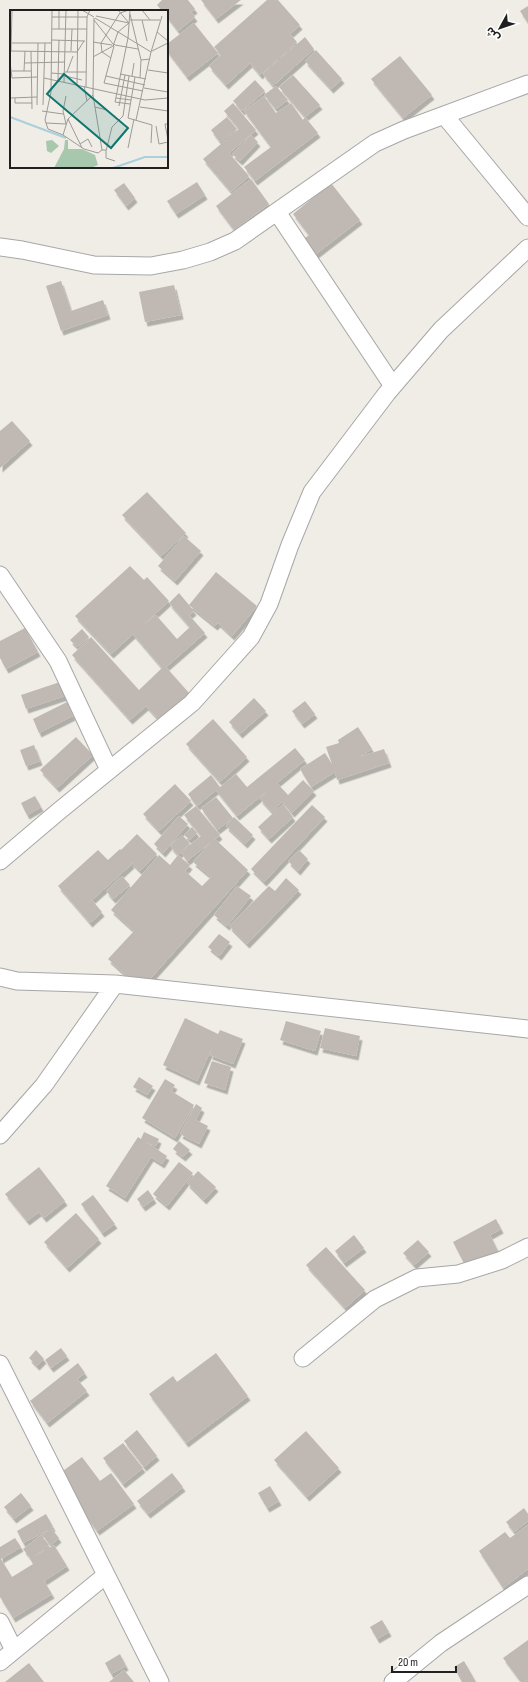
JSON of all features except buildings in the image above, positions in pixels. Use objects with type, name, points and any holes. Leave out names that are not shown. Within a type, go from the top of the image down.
[{"type":"street","points":[[0,247],[22,250],[94,266],[151,266],[183,260],[210,252],[235,241],[375,143],[444,115],[528,84]]},
{"type":"street","points":[[444,115],[528,217]]},
{"type":"street","points":[[277,212],[393,386]]},
{"type":"street","points":[[0,861],[192,703],[250,638],[269,604],[312,492],[393,386],[441,330],[528,248]]},
{"type":"street","points":[[0,575],[58,661],[109,770]]},
{"type":"street","points":[[0,977],[18,981],[115,984],[528,1029]]},
{"type":"street","points":[[0,1134],[44,1085],[115,984]]},
{"type":"street","points":[[303,1358],[375,1300],[417,1278],[458,1274],[502,1260],[528,1248]]},
{"type":"street","points":[[0,1364],[160,1682]]},
{"type":"street","points":[[0,1662],[106,1575]]},
{"type":"street","points":[[393,1682],[441,1643],[528,1585]]},
{"type":"street","points":[[0,1622],[14,1650]]}]
